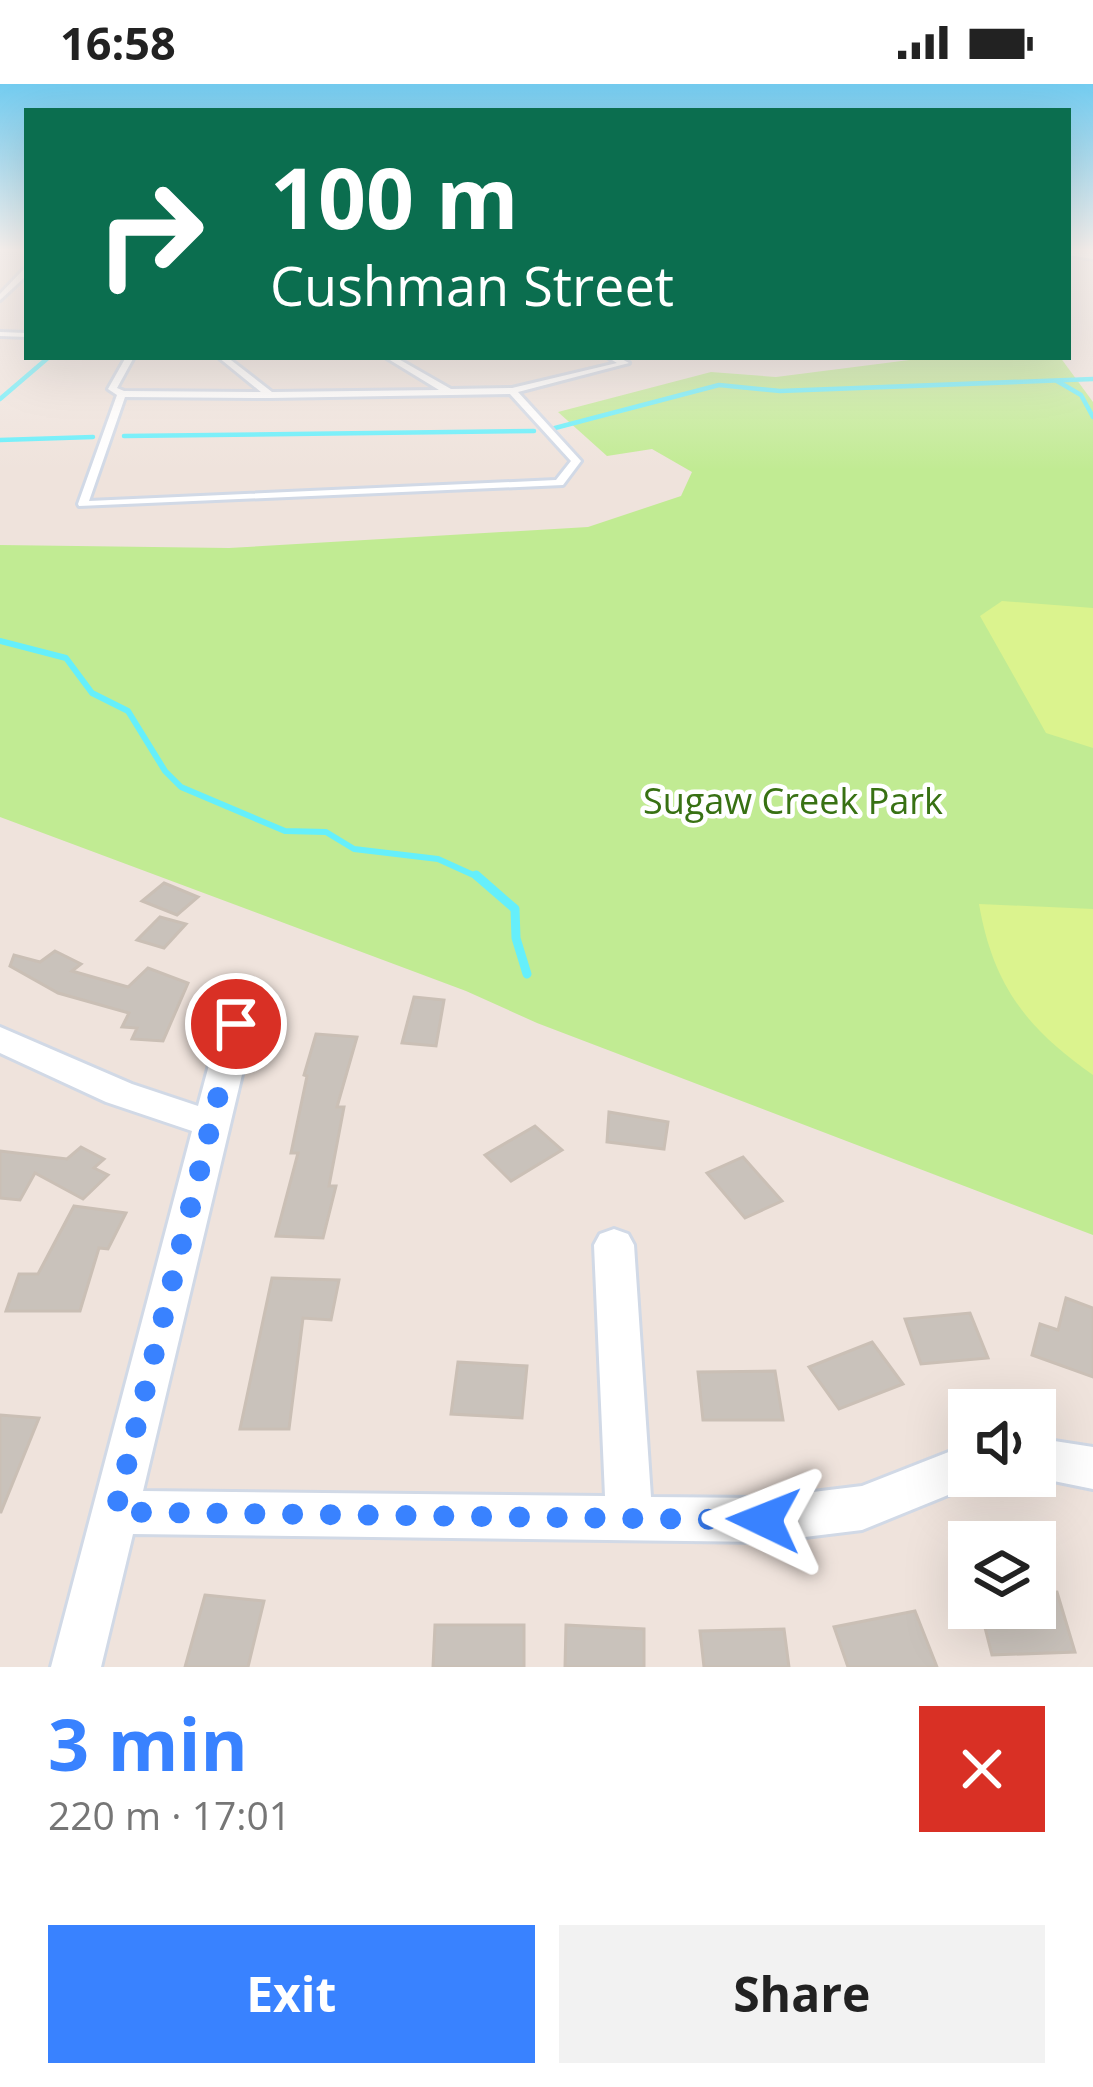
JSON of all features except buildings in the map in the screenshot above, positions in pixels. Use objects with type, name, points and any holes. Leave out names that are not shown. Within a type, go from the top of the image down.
[{"type":"street","points":[[76,1667],[236,1024]]},
{"type":"street","points":[[0,1039],[119,1093],[212,1124]]},
{"type":"street","points":[[614,1245],[628,1516]]},
{"type":"street","points":[[1056,1462],[1093,1468]]},
{"type":"street","points":[[115,1512],[764,1520],[830,1515],[882,1501],[948,1474]]},
{"type":"lane","points":[[128,360],[112,388],[122,394],[270,395],[512,391],[625,363],[618,360]]},
{"type":"lane","points":[[226,360],[270,395]]},
{"type":"lane","points":[[394,360],[449,392]]},
{"type":"lane","points":[[122,394],[82,504],[559,483],[576,461],[512,391]]},
{"type":"green space","name":"Sugaw Creek Park","points":[[909,360],[1062,360],[1093,402],[1093,1235],[537,1023],[466,991],[0,817],[0,545],[229,548],[588,527],[681,496],[692,472],[652,449],[607,456],[558,412],[711,372],[776,377]]},
{"type":"green space","points":[[1002,601],[1093,608],[1093,748],[1046,733],[980,616]]},
{"type":"green space","points":[[979,904],[1093,909],[1093,1075],[1049,1040],[1016,1002],[993,958]]},
{"type":"waterway","points":[[0,399],[46,360]]},
{"type":"waterway","points":[[555,428],[719,385],[780,391],[1093,379]]},
{"type":"waterway","points":[[1057,381],[1081,395],[1093,417]]},
{"type":"waterway","points":[[124,436],[534,431]]},
{"type":"waterway","points":[[0,440],[93,437]]},
{"type":"waterway","points":[[0,641],[66,658],[92,693],[128,711],[165,771],[181,787],[285,831],[326,832],[354,849],[438,859],[479,877]]},
{"type":"waterway","points":[[479,877],[515,909],[516,938],[527,974]]},
{"type":"route","points":[[236,1024],[115,1512],[764,1520]]}]
